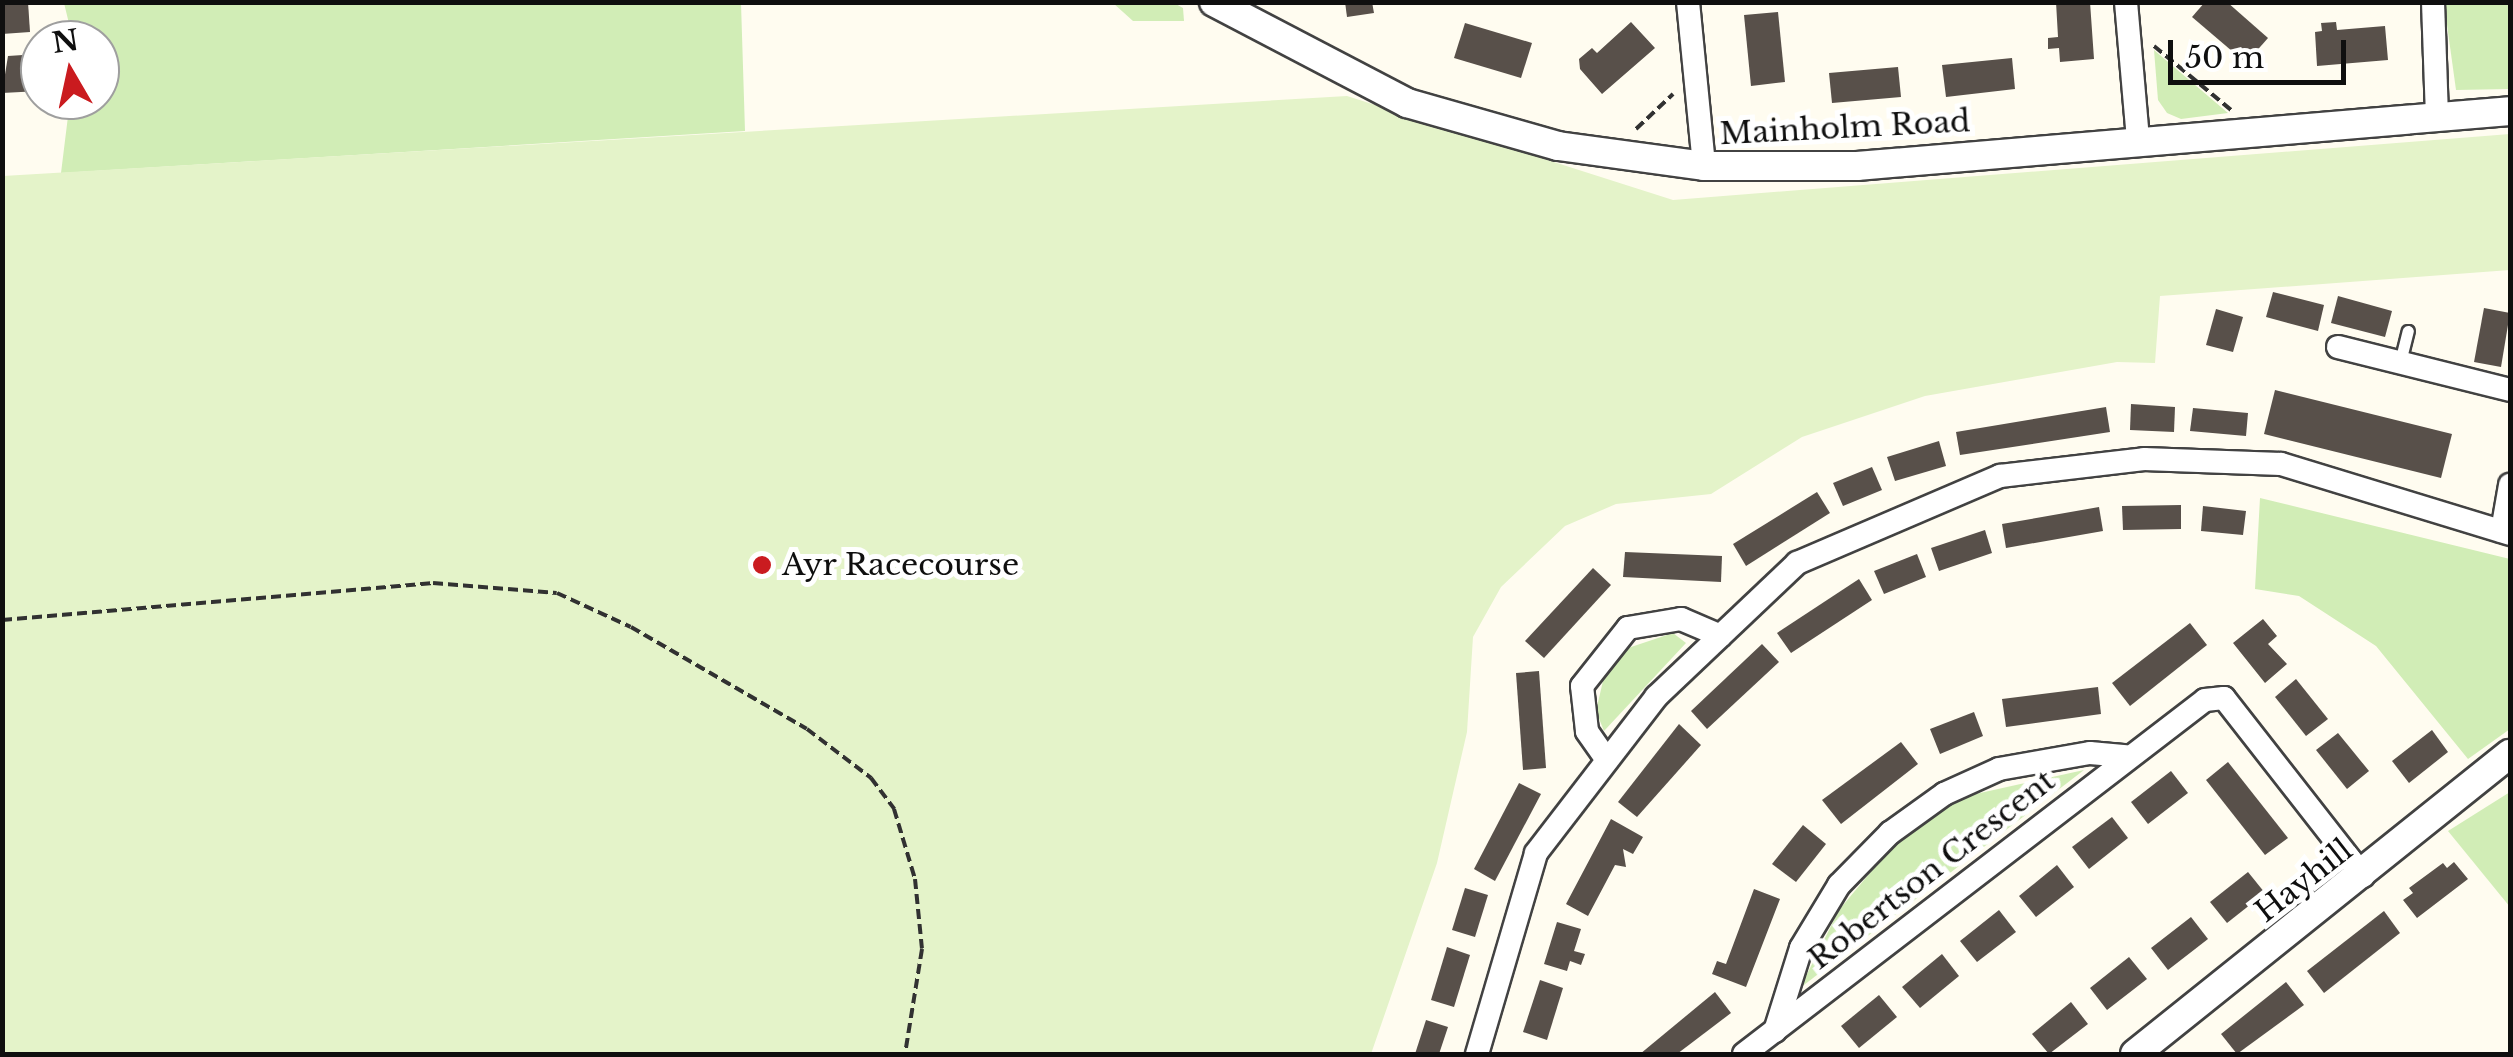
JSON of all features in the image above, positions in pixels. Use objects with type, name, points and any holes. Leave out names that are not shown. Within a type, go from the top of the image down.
[{"type":"street","points":[[1688,2],[1704,166]]},
{"type":"street","points":[[2126,2],[2138,140]]},
{"type":"street","points":[[2433,2],[2437,117]]},
{"type":"street","name":"Mainholm Road","points":[[1228,6],[1407,104],[1558,146],[1704,166],[1857,166],[2510,111]]},
{"type":"street","points":[[2338,348],[2510,387]]},
{"type":"street","points":[[1478,1054],[1536,853],[1656,697],[1796,563],[2000,476],[2144,459],[2281,464],[2506,533],[2510,485]]},
{"type":"street","points":[[1608,760],[1586,731],[1582,686],[1628,628],[1681,620],[1721,636]]},
{"type":"street","name":"Robertson Crescent","points":[[1744,1054],[2126,756],[2205,700],[2224,698],[2364,876]]},
{"type":"street","name":"Robertson Crescent","points":[[1775,1031],[1801,948],[1839,885],[1890,833],[1944,794],[2000,769],[2090,753],[2126,756]]},
{"type":"street","name":"Hayhill","points":[[2135,1054],[2364,876],[2510,754]]},
{"type":"lane","points":[[2400,362],[2408,331]]},
{"type":"path","points":[[2130,44],[2155,46],[2235,114],[2239,132]]},
{"type":"path","points":[[1628,156],[1630,135],[1696,80]]},
{"type":"path","points":[[2,620],[432,583],[557,593],[631,627],[807,729],[870,778],[894,809],[915,879],[922,949],[905,1054]]},
{"type":"green space","points":[[64,3],[741,3],[745,131],[61,173],[68,120],[120,120],[120,20],[68,20]]},
{"type":"green space","points":[[1113,3],[1174,3],[1183,8],[1184,21],[1133,21]]},
{"type":"green space","points":[[2444,3],[2510,3],[2510,89],[2456,90]]},
{"type":"green space","points":[[2154,50],[2228,113],[2181,119],[2167,113],[2158,100]]},
{"type":"green space","name":"Ayr Racecourse","points":[[1347,96],[1673,200],[2510,134],[2510,270],[2160,296],[2155,363],[2117,362],[1925,396],[1802,437],[1711,494],[1616,504],[1565,526],[1501,587],[1473,637],[1467,732],[1437,863],[1371,1054],[3,1054],[3,176]]},
{"type":"green space","points":[[2260,498],[2510,559],[2510,729],[2468,759],[2376,646],[2299,596],[2255,589]]},
{"type":"green space","points":[[1673,633],[1686,643],[1604,731],[1596,711],[1606,668],[1625,649]]},
{"type":"green space","points":[[2084,770],[1800,988],[1839,910],[1889,850],[1929,817],[1971,795]]},
{"type":"green space","points":[[2510,792],[2510,907],[2448,831]]},
{"type":"building","points":[[2,2],[28,2],[29,20],[20,20],[20,33],[2,34]]},
{"type":"building","points":[[1345,2],[1372,2],[1374,13],[1347,17]]},
{"type":"building","points":[[2056,2],[2090,2],[2094,59],[2060,62],[2059,48],[2048,49],[2048,38],[2058,37]]},
{"type":"building","points":[[2205,2],[2227,2],[2268,38],[2246,63],[2192,17]]},
{"type":"building","points":[[1778,12],[1785,82],[1751,86],[1744,15]]},
{"type":"building","points":[[1631,22],[1655,48],[1602,94],[1580,69],[1579,59],[1592,48],[1597,53]]},
{"type":"building","points":[[2336,22],[2337,30],[2385,26],[2388,60],[2317,66],[2315,32],[2322,31],[2321,23]]},
{"type":"building","points":[[1465,23],[1532,43],[1521,78],[1454,58]]},
{"type":"building","points":[[20,55],[20,92],[2,93],[8,56]]},
{"type":"building","points":[[2012,58],[2015,89],[1946,97],[1942,65]]},
{"type":"building","points":[[1898,67],[1901,97],[1832,103],[1829,73]]},
{"type":"building","points":[[2273,292],[2324,305],[2318,331],[2266,317]]},
{"type":"building","points":[[2338,296],[2392,311],[2385,337],[2331,323]]},
{"type":"building","points":[[2484,308],[2510,313],[2501,367],[2474,362]]},
{"type":"building","points":[[2216,309],[2243,317],[2233,352],[2206,345]]},
{"type":"building","points":[[2275,390],[2452,434],[2441,478],[2264,434]]},
{"type":"building","points":[[2131,404],[2175,407],[2174,432],[2130,430]]},
{"type":"building","points":[[2106,407],[2110,432],[1960,455],[1956,432]]},
{"type":"building","points":[[2193,408],[2248,413],[2246,436],[2190,431]]},
{"type":"building","points":[[1939,441],[1946,466],[1895,481],[1887,457]]},
{"type":"building","points":[[1872,467],[1882,490],[1843,506],[1833,483]]},
{"type":"building","points":[[1817,492],[1830,513],[1746,566],[1733,544]]},
{"type":"building","points":[[2181,505],[2181,529],[2123,530],[2122,506]]},
{"type":"building","points":[[2203,506],[2246,511],[2243,535],[2201,531]]},
{"type":"building","points":[[2099,507],[2103,531],[2006,548],[2002,524]]},
{"type":"building","points":[[1985,530],[1992,553],[1939,571],[1931,548]]},
{"type":"building","points":[[1625,552],[1722,556],[1721,582],[1623,577]]},
{"type":"building","points":[[1917,554],[1926,577],[1884,594],[1874,571]]},
{"type":"building","points":[[1593,568],[1611,585],[1544,658],[1525,641]]},
{"type":"building","points":[[1859,579],[1872,600],[1791,653],[1777,633]]},
{"type":"building","points":[[2263,619],[2277,636],[2268,644],[2287,664],[2265,683],[2233,643]]},
{"type":"building","points":[[2190,623],[2207,645],[2130,706],[2112,683]]},
{"type":"building","points":[[1762,644],[1779,662],[1707,729],[1691,711]]},
{"type":"building","points":[[1539,671],[1546,768],[1523,770],[1516,673]]},
{"type":"building","points":[[2296,679],[2328,719],[2306,736],[2275,697]]},
{"type":"building","points":[[2098,687],[2101,714],[2006,727],[2002,699]]},
{"type":"building","points":[[1974,712],[1983,736],[1940,754],[1930,729]]},
{"type":"building","points":[[1679,724],[1701,745],[1637,817],[1618,802]]},
{"type":"building","points":[[2432,730],[2448,752],[2409,783],[2392,761]]},
{"type":"building","points":[[2338,733],[2369,771],[2347,789],[2316,750]]},
{"type":"building","points":[[1901,742],[1918,764],[1841,824],[1822,800]]},
{"type":"building","points":[[2228,762],[2288,838],[2265,855],[2206,780]]},
{"type":"building","points":[[2171,771],[2188,793],[2148,824],[2131,802]]},
{"type":"building","points":[[1519,783],[1541,794],[1495,881],[1474,869]]},
{"type":"building","points":[[2112,817],[2128,838],[2089,869],[2072,847]]},
{"type":"building","points":[[1611,819],[1643,837],[1633,854],[1623,849],[1626,867],[1615,865],[1588,916],[1566,904]]},
{"type":"building","points":[[1803,825],[1826,844],[1796,882],[1772,864]]},
{"type":"building","points":[[2454,862],[2468,879],[2417,918],[2403,900],[2413,893],[2409,888],[2443,863],[2447,868]]},
{"type":"building","points":[[2057,865],[2074,887],[2036,917],[2019,896]]},
{"type":"building","points":[[2248,872],[2265,893],[2227,923],[2210,902]]},
{"type":"building","points":[[1465,888],[1488,895],[1475,937],[1452,930]]},
{"type":"building","points":[[1754,889],[1780,899],[1746,987],[1712,974],[1717,961],[1726,964]]},
{"type":"building","points":[[1999,910],[2016,932],[1977,962],[1960,941]]},
{"type":"building","points":[[2384,911],[2400,933],[2324,993],[2307,971]]},
{"type":"building","points":[[2191,917],[2208,939],[2168,970],[2151,948]]},
{"type":"building","points":[[1557,922],[1581,929],[1574,951],[1585,954],[1581,965],[1570,961],[1567,971],[1544,964]]},
{"type":"building","points":[[1447,947],[1470,955],[1454,1007],[1431,1000]]},
{"type":"building","points":[[1942,954],[1959,976],[1920,1008],[1902,987]]},
{"type":"building","points":[[2129,957],[2147,979],[2107,1010],[2090,988]]},
{"type":"building","points":[[1540,980],[1563,988],[1547,1040],[1523,1032]]},
{"type":"building","points":[[2286,982],[2304,1005],[2237,1054],[2221,1034]]},
{"type":"building","points":[[1715,992],[1731,1013],[1677,1054],[1640,1054]]},
{"type":"building","points":[[1879,995],[1897,1017],[1859,1048],[1841,1026]]},
{"type":"building","points":[[2071,1002],[2088,1024],[2049,1054],[2032,1034]]},
{"type":"building","points":[[1426,1020],[1448,1027],[1439,1054],[1415,1054]]},
{"type":"place","name":"Ayr Racecourse","points":[[762,565]]}]
